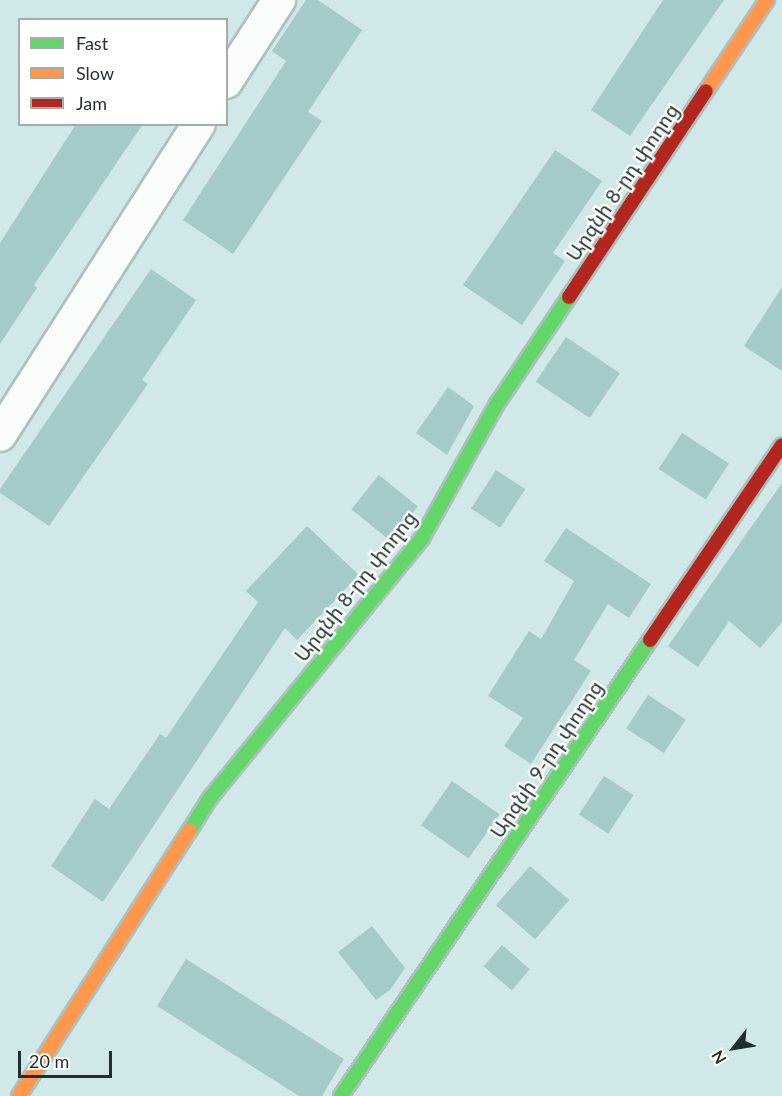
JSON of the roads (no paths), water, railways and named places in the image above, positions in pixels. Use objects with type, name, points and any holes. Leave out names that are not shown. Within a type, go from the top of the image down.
[{"type":"street","points":[[228,79],[279,0]]},
{"type":"street","name":"Արզնի 8-րդ փողոց","points":[[19,1096],[211,797],[422,538],[496,404],[767,0]]},
{"type":"street","points":[[0,435],[198,126]]},
{"type":"street","name":"Արզնի 9-րդ փողոց","points":[[341,1096],[782,445]]}]
